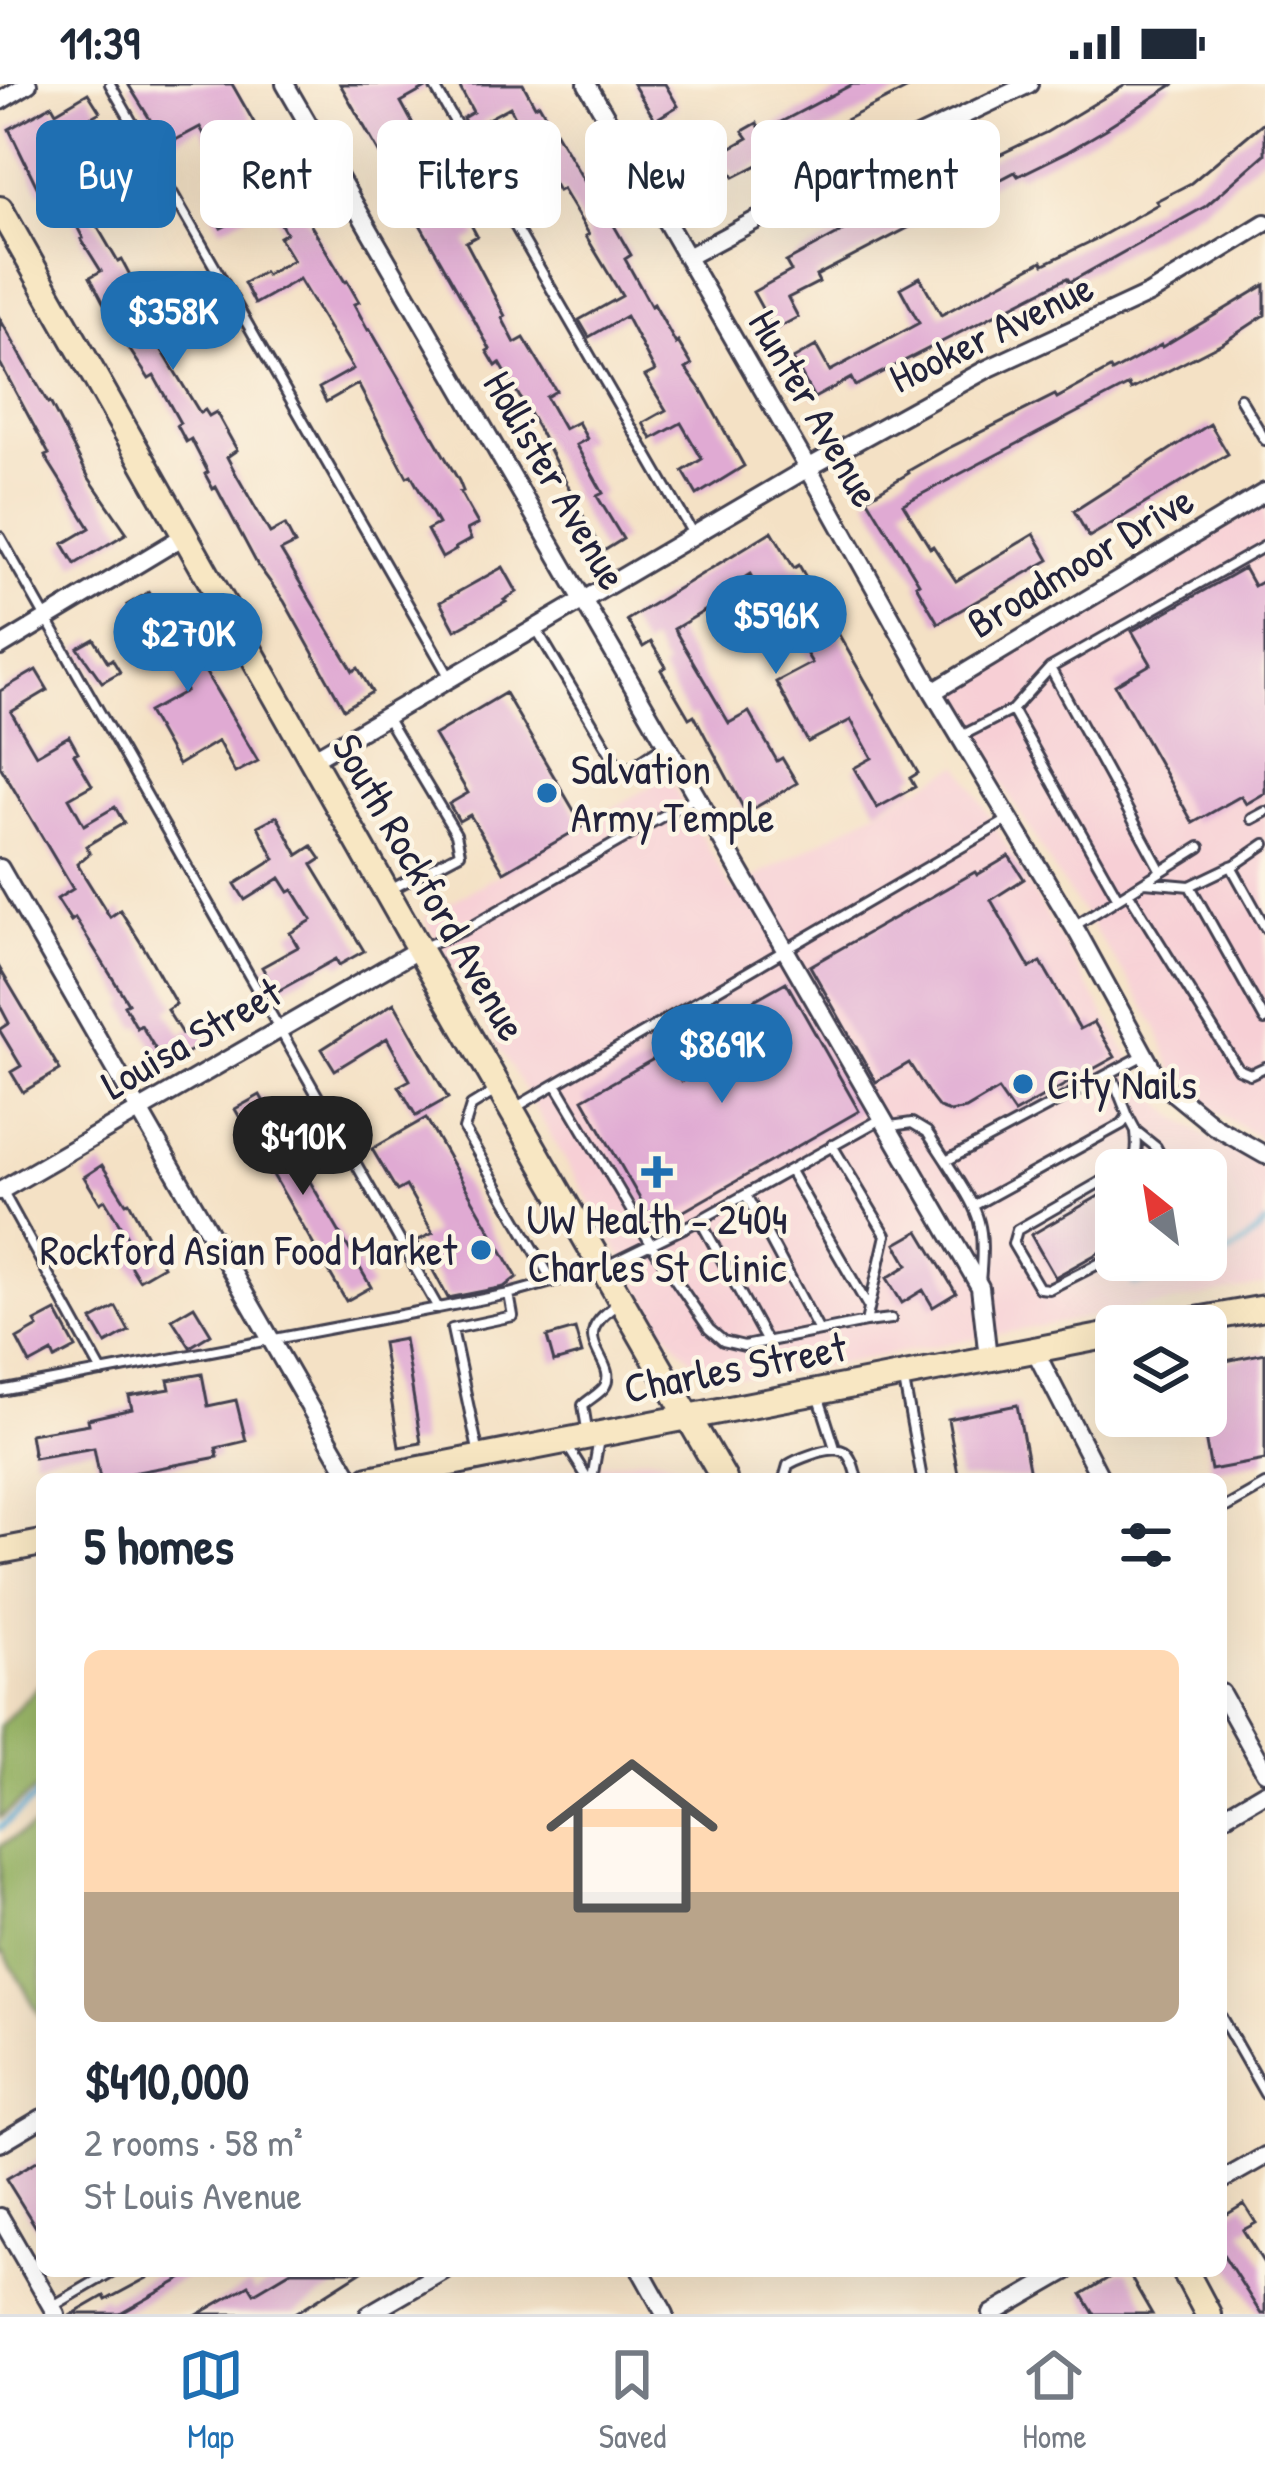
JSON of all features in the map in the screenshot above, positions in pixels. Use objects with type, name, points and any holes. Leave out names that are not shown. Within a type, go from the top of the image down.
[{"type":"street","points":[[0,101],[28,84]]},
{"type":"street","name":"Hollister Avenue","points":[[285,84],[980,1287],[988,1358]]},
{"type":"street","name":"Hunter Avenue","points":[[586,84],[1159,1081],[1214,1126],[1265,1155]]},
{"type":"street","points":[[686,257],[853,168],[1029,84]]},
{"type":"street","name":"South Rockford Avenue","points":[[0,209],[720,1473]]},
{"type":"street","name":"Hooker Avenue","points":[[313,759],[808,468],[988,369],[1149,294],[1265,223]]},
{"type":"street","name":"Broadmoor Drive","points":[[933,692],[1265,491]]},
{"type":"street","points":[[0,647],[184,536]]},
{"type":"street","points":[[0,868],[348,1473]]},
{"type":"street","name":"Louisa Street","points":[[0,1190],[418,949]]},
{"type":"street","points":[[1227,1315],[1265,1308]]},
{"type":"street","name":"Charles Street","points":[[414,1473],[474,1465],[686,1415],[1095,1338]]},
{"type":"street","points":[[1034,1349],[1098,1473]]},
{"type":"street","points":[[3,1545],[36,1543]]},
{"type":"street","points":[[1227,1705],[1265,1772]]},
{"type":"street","points":[[1227,1814],[1265,1792]]},
{"type":"street","points":[[0,2143],[36,2122]]},
{"type":"street","points":[[1227,2178],[1265,2156]]},
{"type":"street","points":[[0,2216],[54,2310]]},
{"type":"street","points":[[369,2314],[432,2277]]},
{"type":"street","points":[[643,2277],[665,2314]]},
{"type":"street","points":[[992,2314],[1056,2277]]},
{"type":"street","points":[[1187,2277],[1208,2314]]},
{"type":"lane","points":[[110,84],[451,679]]},
{"type":"lane","points":[[433,84],[694,535]]},
{"type":"lane","points":[[1240,398],[1265,440]]},
{"type":"lane","points":[[0,537],[438,1308]]},
{"type":"lane","points":[[960,736],[1012,710],[1050,668],[1265,547]]},
{"type":"lane","points":[[536,628],[622,773],[666,744]]},
{"type":"lane","points":[[1050,668],[1162,871]]},
{"type":"lane","points":[[1012,710],[1118,898]]},
{"type":"lane","points":[[386,716],[456,834],[460,853],[387,892]]},
{"type":"lane","points":[[418,949],[466,929],[697,796]]},
{"type":"lane","points":[[1252,819],[1265,812]]},
{"type":"lane","points":[[553,1282],[464,1129],[471,1106],[556,1084],[1010,820]]},
{"type":"lane","points":[[1144,882],[1190,886],[1265,844]]},
{"type":"lane","points":[[1074,926],[1200,847]]},
{"type":"lane","points":[[1232,866],[1265,927]]},
{"type":"lane","points":[[1190,886],[1265,1020]]},
{"type":"lane","points":[[1128,892],[1238,1070],[1250,1074],[1265,1067]]},
{"type":"lane","points":[[946,1161],[1145,1055]]},
{"type":"lane","points":[[1111,1073],[1136,1131],[1157,1149]]},
{"type":"lane","points":[[556,1084],[651,1244],[709,1329],[723,1341],[744,1346],[891,1319]]},
{"type":"lane","points":[[974,1206],[1128,1117]]},
{"type":"lane","points":[[0,1391],[509,1294],[602,1268],[700,1220],[832,1145],[885,1122],[912,1123],[927,1132],[974,1206],[984,1239],[980,1287]]},
{"type":"lane","points":[[1136,1131],[1138,1149]]},
{"type":"lane","points":[[832,1145],[886,1234],[866,1322]]},
{"type":"lane","points":[[790,1171],[869,1308]]},
{"type":"lane","points":[[1095,1186],[1017,1230],[1013,1244],[1039,1288],[1048,1289],[1095,1266]]},
{"type":"lane","points":[[0,1190],[102,1372]]},
{"type":"lane","points":[[746,1195],[820,1331]]},
{"type":"lane","points":[[700,1220],[766,1342]]},
{"type":"lane","points":[[474,1465],[452,1329],[513,1316],[509,1294]]},
{"type":"lane","points":[[589,1473],[583,1406],[604,1388],[608,1377],[592,1336],[594,1325],[621,1301]]},
{"type":"lane","points":[[903,1374],[921,1473]]},
{"type":"lane","points":[[817,1390],[836,1448]]},
{"type":"lane","points":[[584,1437],[589,1473]]},
{"type":"lane","points":[[786,1473],[797,1459],[836,1448],[846,1452],[856,1473]]},
{"type":"lane","points":[[1227,1507],[1265,1485]]},
{"type":"lane","points":[[1227,2028],[1265,2094]]},
{"type":"lane","points":[[54,2310],[103,2277]]},
{"type":"shaded area","points":[[1265,504],[1265,1142],[1181,1086],[1158,1029],[1059,878],[954,704],[954,693],[958,686]]},
{"type":"shaded area","points":[[960,765],[1145,1084],[1167,1109],[1203,1135],[1265,1169],[1265,1285],[1157,1305],[1095,1305],[1095,1316],[767,1377],[733,1378],[698,1367],[663,1328],[424,918],[668,776],[732,890]]},
{"type":"shaded area","points":[[645,1457],[661,1458],[693,1473],[554,1473]]},
{"type":"green space","points":[[36,1688],[36,1790],[0,1818],[0,1726]]},
{"type":"green space","points":[[36,1825],[36,2009],[4,1953],[0,1954],[0,1846]]},
{"type":"building","points":[[128,84],[232,84],[253,120],[200,120],[200,127],[176,140],[176,120],[150,120]]},
{"type":"building","points":[[340,84],[425,84],[426,88],[401,102],[411,120],[377,120],[377,149]]},
{"type":"building","points":[[458,84],[523,84],[548,120],[517,120],[510,107],[486,120],[464,120],[473,112]]},
{"type":"building","points":[[633,84],[665,84],[678,106],[655,120]]},
{"type":"building","points":[[853,84],[916,84],[846,120],[785,120]]},
{"type":"building","points":[[1127,84],[1174,84],[1067,152],[1000,180],[1000,154]]},
{"type":"building","points":[[88,93],[100,112],[86,120],[36,120],[36,185],[9,129],[52,105],[56,112]]},
{"type":"building","points":[[1265,121],[1265,154],[1206,206],[1070,282],[1067,278],[855,386],[851,378],[814,398],[793,359],[816,346],[830,371],[919,323],[900,288],[920,277],[941,315],[1158,204],[1156,201],[1191,183]]},
{"type":"building","points":[[751,126],[751,168],[734,177],[727,169],[727,150],[748,138],[743,131]]},
{"type":"building","points":[[561,141],[585,182],[585,227],[562,189]]},
{"type":"building","points":[[78,228],[98,228],[141,296],[170,277],[179,292],[143,315],[146,324],[200,413],[216,412],[237,450],[227,457],[237,476],[270,533],[285,525],[295,544],[281,551],[353,671],[358,668],[372,692],[344,709],[284,601],[257,564],[216,487],[213,489],[191,439],[186,442],[154,376],[149,379],[122,338],[90,277],[101,271]]},
{"type":"building","points":[[283,228],[313,228],[459,481],[478,524],[467,530],[471,539],[442,558],[427,530],[438,524],[358,384],[326,402],[319,388],[353,369],[299,279],[255,304],[244,283],[293,260],[279,237],[286,233]]},
{"type":"building","points":[[422,228],[473,228],[477,236],[466,242],[515,343],[524,338],[556,391],[546,397],[564,429],[578,422],[587,439],[576,445],[603,493],[597,496],[623,539],[602,552],[540,432],[500,363],[496,366],[487,351]]},
{"type":"building","points":[[585,228],[615,228],[631,255],[625,259],[692,365],[686,369],[744,466],[697,495],[683,471],[702,459],[681,423],[652,439],[643,423],[666,410],[645,376],[655,371],[626,316],[589,337],[579,320],[622,296]]},
{"type":"building","points":[[849,228],[908,228],[816,276],[819,282],[788,298],[798,317],[774,330],[753,292],[791,271],[786,262]]},
{"type":"building","points":[[1265,285],[1265,315],[1224,342],[1131,390],[1129,385],[903,504],[956,581],[1034,534],[1049,560],[938,623],[867,498],[945,450],[1162,347]]},
{"type":"building","points":[[0,319],[89,478],[127,533],[75,564],[63,544],[90,528],[45,456],[49,454],[0,363]]},
{"type":"building","points":[[1210,424],[1228,454],[1089,537],[1074,511]]},
{"type":"building","points":[[772,531],[794,568],[799,565],[918,773],[910,778],[915,787],[877,808],[854,768],[872,758],[851,720],[808,742],[776,682],[812,663],[795,635],[763,654],[738,616],[766,600],[751,574],[719,594],[723,600],[674,629],[729,723],[749,712],[777,761],[782,758],[797,783],[746,813],[694,715],[689,718],[661,670],[666,667],[651,642],[643,647],[627,620]]},
{"type":"building","points":[[503,567],[517,592],[455,630],[440,602]]},
{"type":"building","points":[[1244,568],[1254,586],[1265,580],[1265,793],[1246,804],[1241,796],[1193,823],[1115,685],[1151,664],[1132,631]]},
{"type":"building","points":[[149,592],[171,627],[177,624],[258,761],[235,773],[218,741],[178,765],[148,712],[186,691],[168,659],[154,667],[141,643],[149,639],[127,605]]},
{"type":"building","points":[[94,639],[120,672],[102,682],[78,648]]},
{"type":"building","points":[[36,670],[48,690],[11,712],[36,755],[69,736],[92,785],[69,798],[84,825],[115,807],[124,823],[86,846],[90,853],[77,864],[110,917],[120,910],[146,951],[176,1004],[167,1010],[182,1034],[209,1018],[219,1035],[165,1065],[141,1025],[137,1028],[124,1005],[128,1003],[75,918],[71,921],[57,899],[73,889],[0,766],[0,691]]},
{"type":"building","points":[[505,693],[583,826],[504,872],[470,815],[459,821],[449,804],[468,793],[434,735]]},
{"type":"building","points":[[277,816],[298,855],[312,846],[321,859],[312,865],[364,951],[339,965],[336,959],[276,992],[262,967],[298,947],[290,933],[312,920],[280,878],[245,900],[235,884],[275,859],[258,826]]},
{"type":"building","points":[[1009,856],[1024,879],[991,900],[1030,968],[1041,962],[1080,1029],[1094,1022],[1115,1057],[1014,1113],[998,1090],[966,1109],[950,1112],[939,1108],[909,1063],[876,1082],[810,966]]},
{"type":"building","points":[[0,969],[60,1070],[23,1092],[11,1072],[21,1066],[0,1031],[9,1023],[0,1006]]},
{"type":"building","points":[[786,982],[859,1111],[656,1227],[583,1099],[666,1052],[682,1081],[708,1066],[691,1036]]},
{"type":"building","points":[[394,1003],[448,1098],[416,1116],[399,1086],[410,1080],[387,1038],[335,1070],[322,1049]]},
{"type":"building","points":[[260,1095],[371,1287],[346,1301],[235,1109]]},
{"type":"building","points":[[426,1118],[517,1277],[504,1287],[448,1298],[417,1241],[433,1233],[406,1186],[397,1191],[372,1149]]},
{"type":"building","points":[[102,1165],[129,1202],[163,1266],[139,1280],[123,1254],[134,1248],[105,1200],[100,1203],[84,1177]]},
{"type":"building","points":[[1095,1198],[1095,1255],[1055,1277],[1031,1235]]},
{"type":"building","points":[[919,1231],[956,1293],[933,1307],[923,1290],[902,1303],[887,1278],[908,1265],[896,1244]]},
{"type":"building","points":[[194,1306],[211,1334],[190,1347],[172,1319]]},
{"type":"building","points":[[116,1307],[129,1331],[106,1344],[92,1320]]},
{"type":"building","points":[[56,1311],[76,1348],[55,1359],[52,1352],[30,1364],[17,1339]]},
{"type":"building","points":[[575,1329],[582,1354],[554,1362],[547,1337]]},
{"type":"building","points":[[404,1339],[421,1443],[399,1447],[382,1343]]},
{"type":"building","points":[[1265,1353],[1265,1460],[1211,1470],[1205,1437],[1227,1437],[1227,1361]]},
{"type":"building","points":[[202,1374],[208,1406],[236,1400],[246,1441],[216,1448],[218,1457],[132,1473],[99,1473],[94,1448],[34,1458],[30,1434],[89,1424],[88,1419],[132,1409],[129,1396],[170,1389],[168,1380]]},
{"type":"building","points":[[1017,1405],[1030,1473],[958,1473],[948,1419]]},
{"type":"building","points":[[36,2162],[36,2227],[6,2179]]},
{"type":"building","points":[[1244,2204],[1256,2223],[1243,2230],[1265,2265],[1265,2314],[1227,2260],[1227,2214]]},
{"type":"building","points":[[149,2277],[185,2277],[120,2314],[73,2314],[104,2296],[106,2300]]},
{"type":"building","points":[[281,2277],[353,2277],[294,2314],[199,2314],[249,2285],[254,2293]]},
{"type":"building","points":[[1110,2277],[1130,2277],[1152,2314],[1094,2314],[1082,2294]]},
{"type":"waterway","points":[[1134,1284],[1205,1266],[1236,1249],[1265,1224]]},
{"type":"waterway","points":[[0,1828],[36,1797]]},
{"type":"place","name":"Salvation Army Temple","points":[[547,793]]},
{"type":"place","name":"City Nails","points":[[1023,1084]]},
{"type":"place","name":"UW Health - 2404 Charles St Clinic","points":[[657,1172]]},
{"type":"place","name":"Rockford Asian Food Market","points":[[481,1250]]}]
